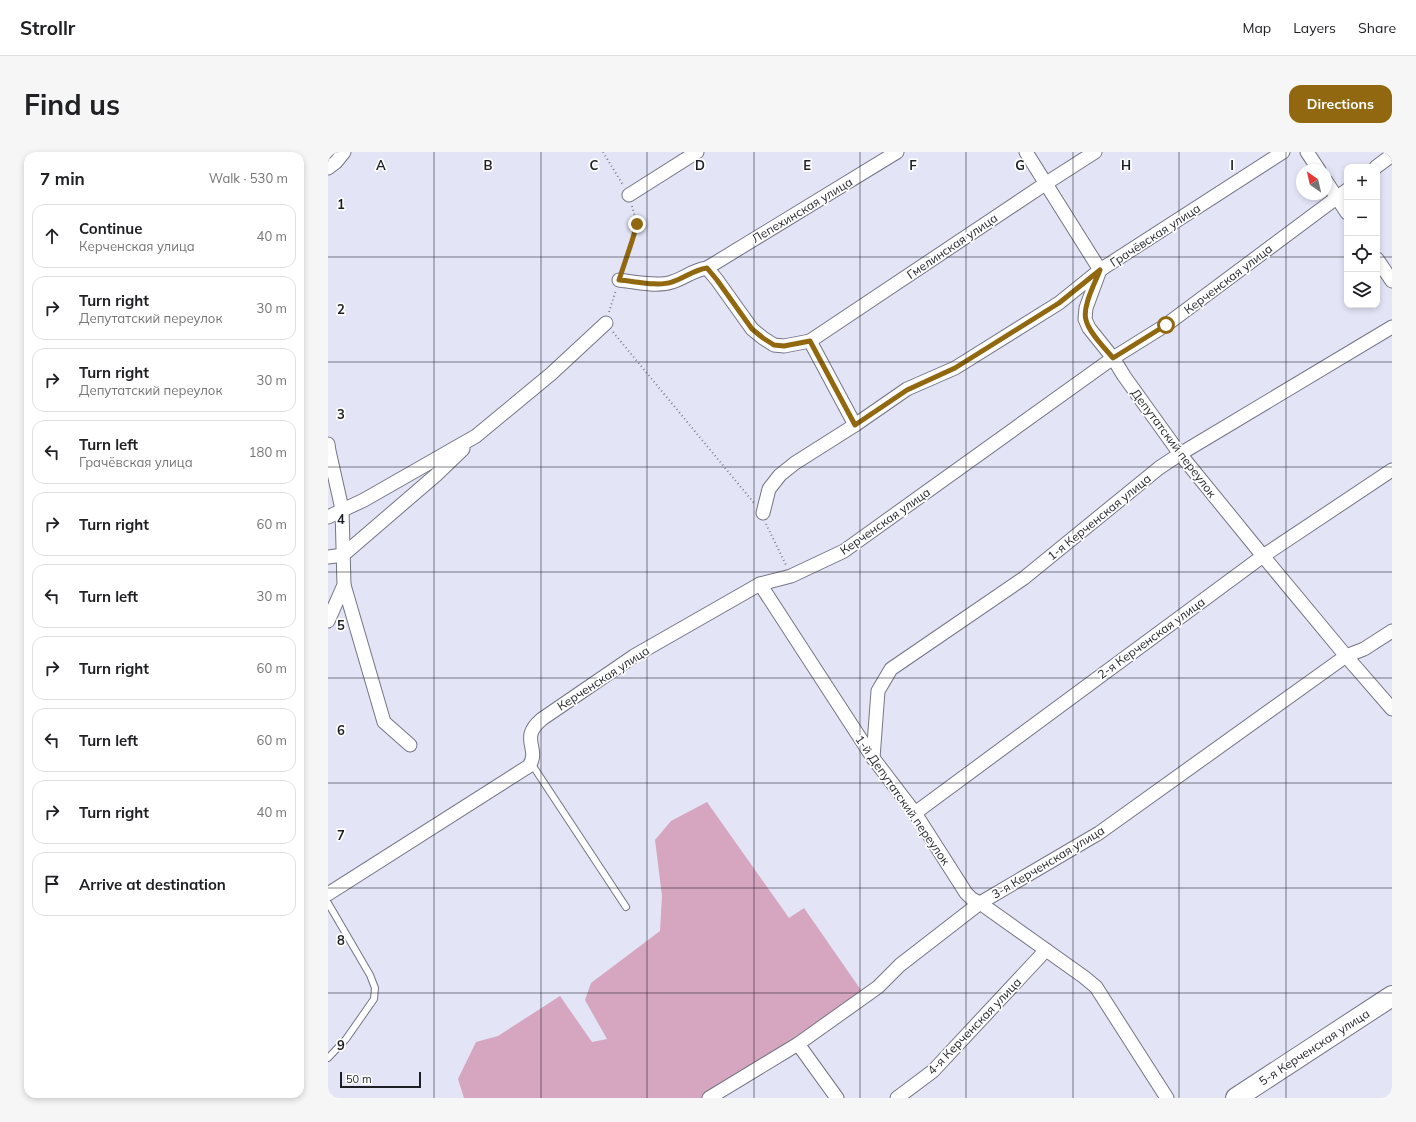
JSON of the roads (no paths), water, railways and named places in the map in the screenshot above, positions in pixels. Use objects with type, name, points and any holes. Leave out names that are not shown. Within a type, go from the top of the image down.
[{"type":"main road","name":"5-я Керченская улица","points":[[1236,1098],[1392,996]]},
{"type":"street","points":[[328,168],[336,162],[344,152]]},
{"type":"street","points":[[629,195],[697,152]]},
{"type":"street","name":"Лепехинская улица","points":[[619,280],[658,284],[672,282],[698,269],[707,268],[897,152]]},
{"type":"street","points":[[1026,152],[1100,270]]},
{"type":"street","name":"Гмелинская улица","points":[[810,341],[1095,152]]},
{"type":"street","name":"Грачёвская улица","points":[[763,513],[769,489],[780,474],[795,463],[907,390],[955,368],[1053,307],[1100,270],[1283,152]]},
{"type":"street","points":[[1307,152],[1315,164]]},
{"type":"street","points":[[1380,164],[1392,155]]},
{"type":"street","points":[[1332,186],[1342,194]]},
{"type":"street","name":"Керченская улица","points":[[531,763],[533,753],[530,735],[536,723],[542,718],[634,656],[760,584],[791,576],[844,551],[1113,358],[1166,325],[1342,194]]},
{"type":"street","points":[[1380,263],[1392,281]]},
{"type":"street","points":[[707,268],[752,329],[763,338],[774,345],[784,346],[810,341],[855,425]]},
{"type":"street","name":"Депутатский переулок","points":[[1100,270],[1086,308],[1085,319],[1089,328],[1113,358],[1124,376],[1180,454],[1346,656],[1392,709]]},
{"type":"street","points":[[328,557],[343,555],[436,475],[476,436],[551,374],[606,323]]},
{"type":"street","name":"1-я Керченская улица","points":[[873,758],[878,691],[891,669],[1024,578],[1159,468],[1392,327]]},
{"type":"street","points":[[328,517],[342,509],[364,500],[476,436]]},
{"type":"street","points":[[328,444],[342,509],[344,585],[384,722],[410,745]]},
{"type":"street","name":"2-я Керченская улица","points":[[915,813],[1263,556],[1392,470]]},
{"type":"street","name":"1-й Депутатский переулок","points":[[760,584],[873,758],[915,813],[966,893],[972,899],[980,903],[1096,987],[1167,1098]]},
{"type":"street","points":[[328,621],[344,585]]},
{"type":"street","name":"3-я Керченская улица","points":[[709,1098],[798,1044],[878,987],[900,965],[980,903],[1099,833],[1346,656],[1364,649],[1392,631]]},
{"type":"street","points":[[328,894],[525,769],[531,763]]},
{"type":"street","name":"4-я Керченская улица","points":[[897,1098],[933,1071],[1046,950]]},
{"type":"street","points":[[798,1044],[837,1098]]},
{"type":"lane","points":[[531,763],[626,907]]},
{"type":"lane","points":[[328,903],[370,975],[375,988],[374,999],[346,1039],[328,1058]]}]
